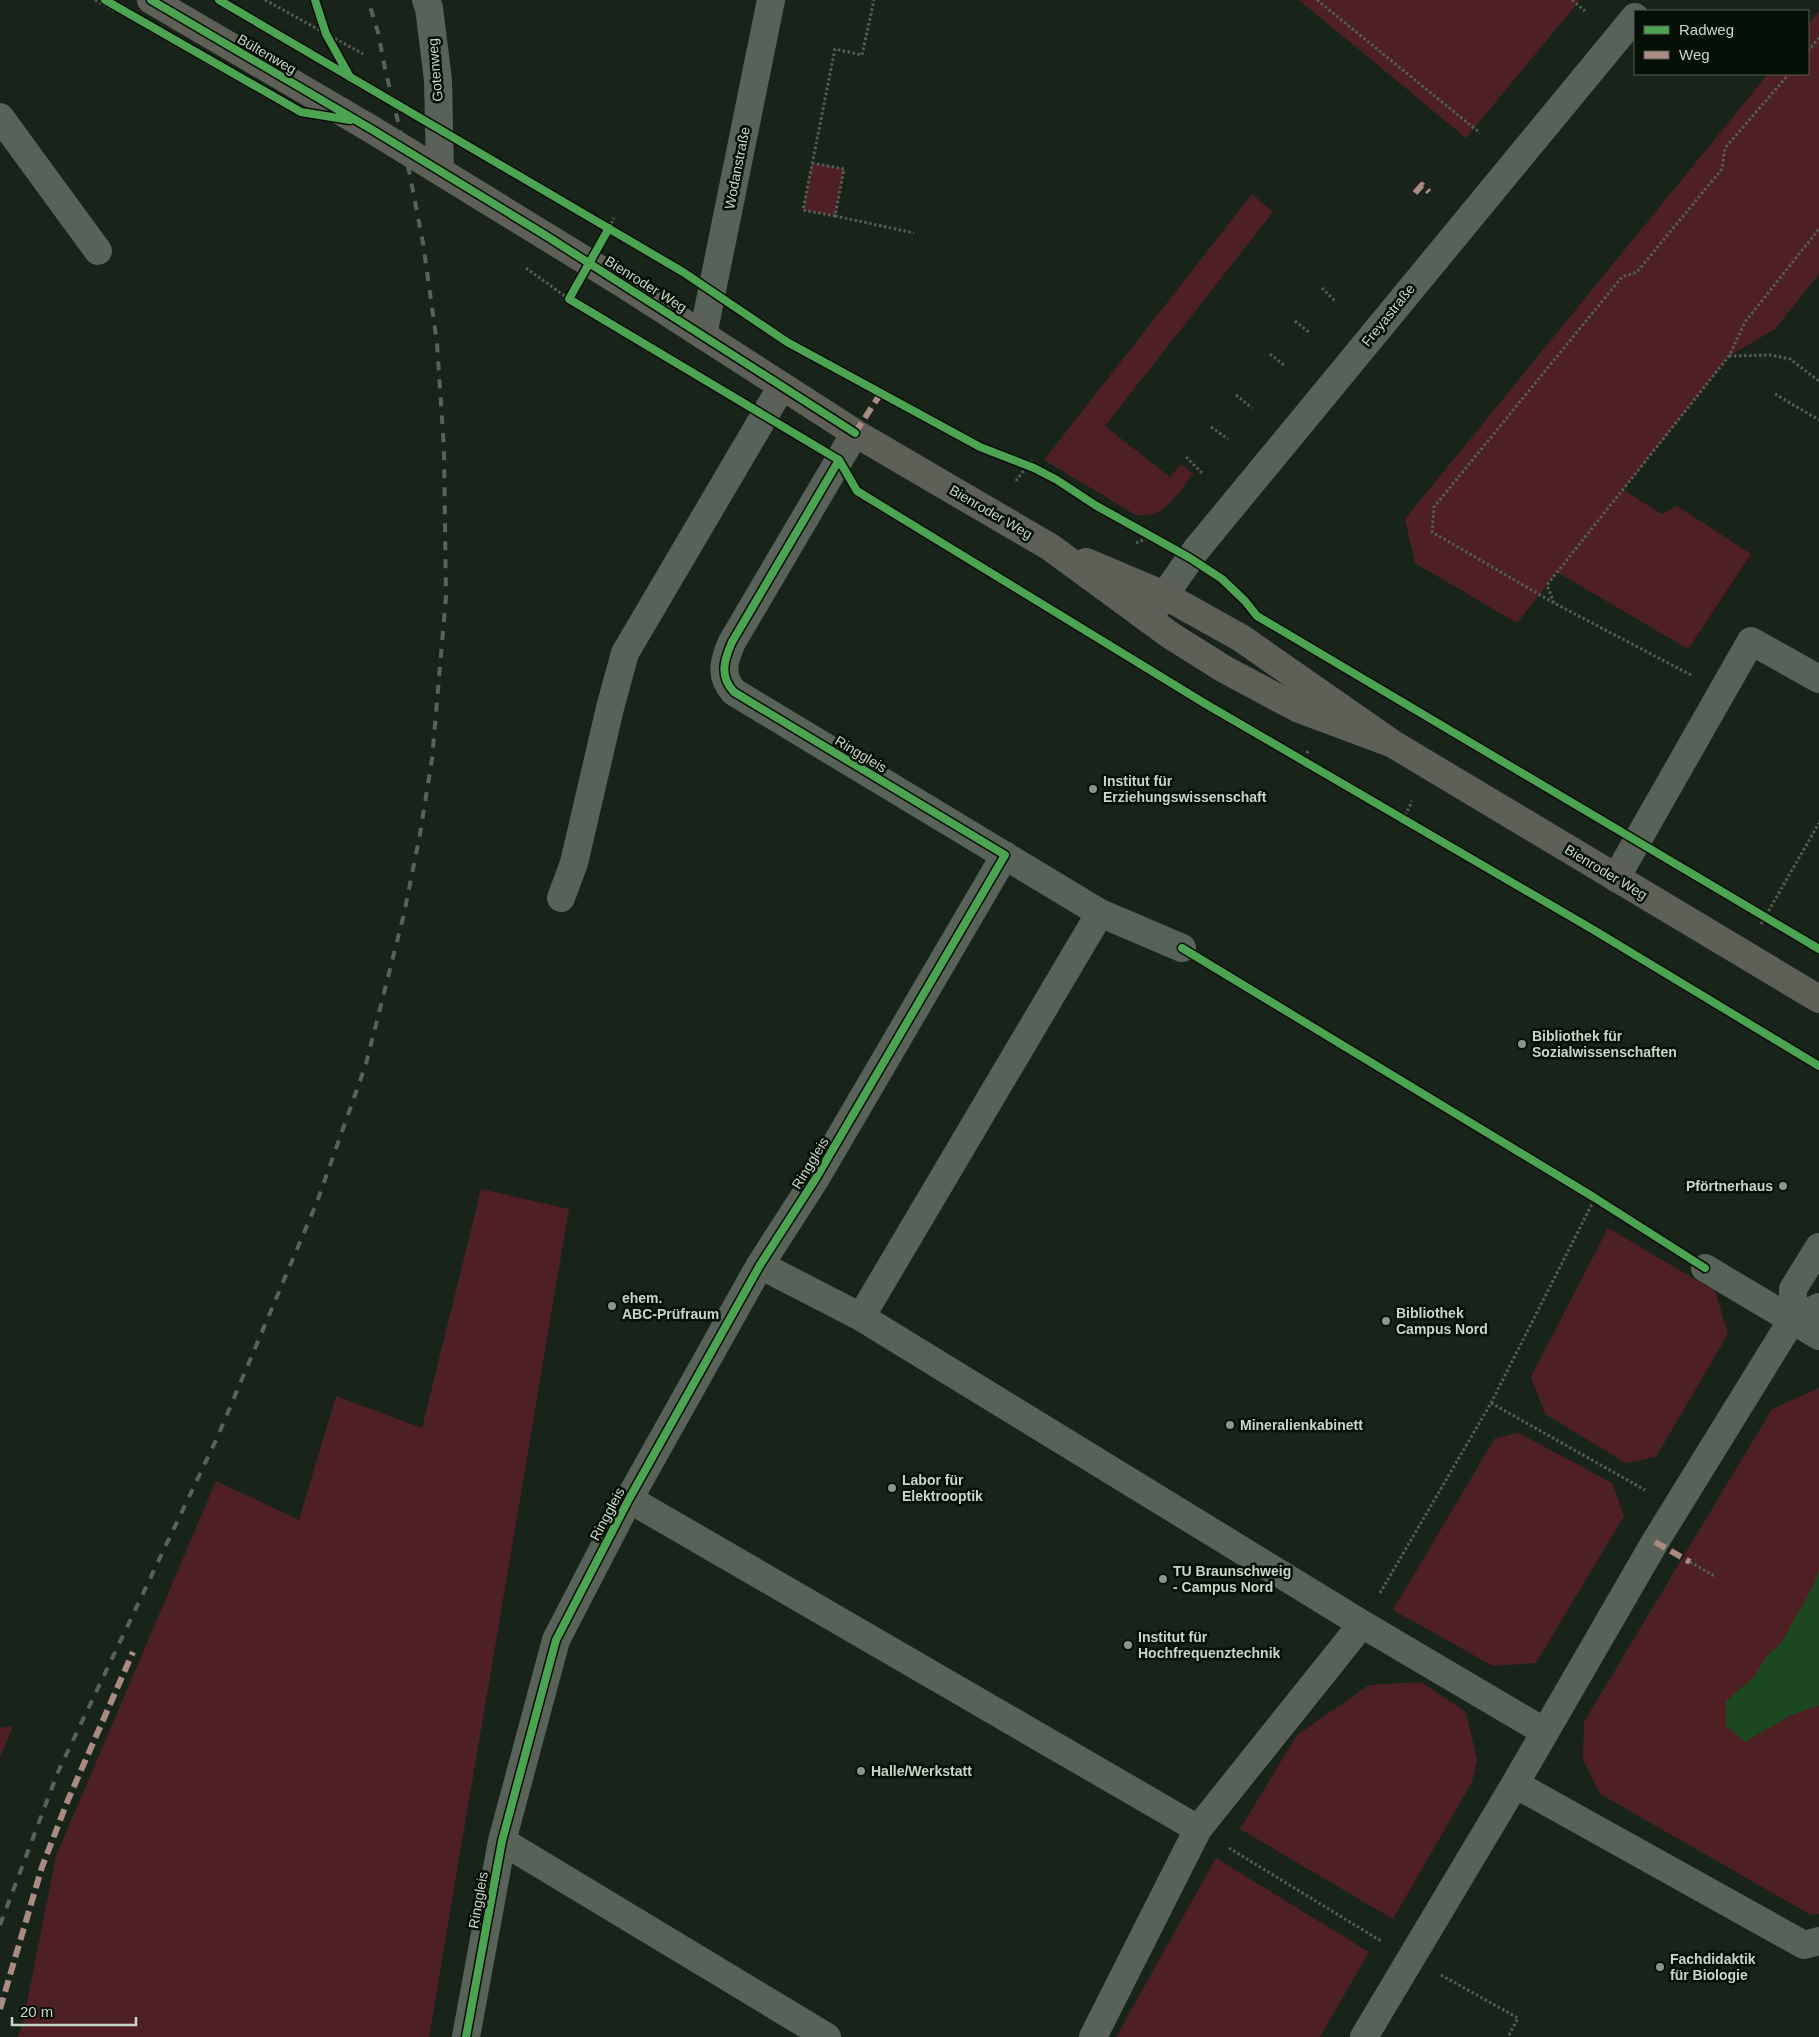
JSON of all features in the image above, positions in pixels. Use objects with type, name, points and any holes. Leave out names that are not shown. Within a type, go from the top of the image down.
[{"type":"main road","name":"Bültenweg","points":[[151,0],[371,129]]},
{"type":"main road","name":"Bienroder Weg","points":[[371,129],[704,335],[855,433],[1050,547],[1177,640],[1224,669],[1299,709],[1393,744]]},
{"type":"main road","name":"Bienroder Weg","points":[[1050,547],[1164,595],[1242,638],[1393,744],[1819,999]]},
{"type":"street","name":"Gotenweg","points":[[426,0],[429,8],[438,80],[440,171]]},
{"type":"street","name":"Wodanstraße","points":[[704,335],[771,0]]},
{"type":"street","points":[[1641,10],[1649,0]]},
{"type":"street","name":"Freyastraße","points":[[1148,619],[1190,558],[1401,299],[1634,18]]},
{"type":"street","points":[[0,117],[98,251]]},
{"type":"street","points":[[561,898],[574,863],[610,708],[625,653],[782,386]]},
{"type":"street","name":"Ringgleis","points":[[466,2037],[502,1841],[556,1640],[629,1499],[760,1265],[816,1178],[1005,855],[734,692],[725,681],[724,661],[732,642],[855,433]]},
{"type":"street","points":[[1616,878],[1751,641],[1819,679]]},
{"type":"street","points":[[1005,855],[1100,913],[1182,948]]},
{"type":"street","points":[[861,1318],[1100,913]]},
{"type":"street","points":[[1364,2037],[1516,1784],[1675,1508],[1792,1320],[1793,1289],[1819,1247]]},
{"type":"street","points":[[760,1265],[861,1318],[1362,1624],[1545,1732]]},
{"type":"street","points":[[1705,1268],[1819,1336]]},
{"type":"street","points":[[1792,1320],[1819,1307]]},
{"type":"street","points":[[629,1499],[1198,1829]]},
{"type":"street","points":[[1093,2037],[1198,1829],[1362,1624]]},
{"type":"street","points":[[1516,1784],[1804,1945],[1819,1941]]},
{"type":"street","points":[[502,1841],[827,2037]]},
{"type":"path","points":[[105,0],[122,10]]},
{"type":"path","points":[[265,0],[363,54]]},
{"type":"path","points":[[874,0],[862,55],[834,49],[803,210],[914,234]]},
{"type":"path","points":[[1317,0],[1480,133]]},
{"type":"path","points":[[1572,0],[1585,11]]},
{"type":"path","points":[[1809,50],[1819,38]]},
{"type":"path","points":[[1722,692],[1554,603],[1432,532],[1434,507],[1622,277],[1637,272],[1722,169],[1725,148],[1788,75]]},
{"type":"path","points":[[812,164],[844,169],[835,216]]},
{"type":"path","points":[[608,228],[614,218]]},
{"type":"path","points":[[600,223],[617,233]]},
{"type":"path","points":[[1554,603],[1547,585],[1729,356],[1745,322],[1819,229]]},
{"type":"path","points":[[1322,288],[1336,302]]},
{"type":"path","points":[[1295,321],[1310,333]]},
{"type":"path","points":[[1270,354],[1285,366]]},
{"type":"path","points":[[1729,356],[1770,355],[1790,359],[1819,380]]},
{"type":"path","points":[[1775,394],[1819,420]]},
{"type":"path","points":[[1236,395],[1252,408]]},
{"type":"path","points":[[1211,427],[1228,439]]},
{"type":"path","points":[[1186,457],[1202,473]]},
{"type":"path","points":[[1016,481],[1028,464]]},
{"type":"path","points":[[1143,533],[1154,535],[1190,558]]},
{"type":"path","points":[[1128,546],[1154,535]]},
{"type":"path","points":[[1403,820],[1412,801]]},
{"type":"path","points":[[1744,954],[1819,823]]},
{"type":"path","points":[[1757,912],[1773,922]]},
{"type":"path","points":[[1586,1193],[1602,1203]]},
{"type":"path","points":[[1362,1624],[1491,1403],[1595,1198]]},
{"type":"path","points":[[1491,1403],[1675,1508]]},
{"type":"path","points":[[1690,1562],[1716,1577]]},
{"type":"path","points":[[1198,1829],[1411,1958],[1518,2018],[1508,2037]]},
{"type":"shaded area","points":[[1299,0],[1580,0],[1466,138]]},
{"type":"shaded area","points":[[1819,11],[1819,274],[1775,329],[1729,356],[1623,490],[1662,514],[1677,506],[1751,554],[1688,649],[1557,572],[1517,623],[1415,563],[1405,519],[1767,75],[1809,75],[1809,24]]},
{"type":"shaded area","points":[[812,163],[844,169],[835,216],[803,210]]},
{"type":"shaded area","points":[[1252,194],[1273,212],[1105,426],[1170,477],[1181,464],[1193,474],[1163,509],[1146,515],[1136,515],[1044,460]]},
{"type":"shaded area","points":[[481,1189],[569,1209],[429,2037],[18,2037],[23,2023],[56,1856],[216,1481],[299,1520],[336,1396],[422,1428]]},
{"type":"shaded area","points":[[1608,1228],[1715,1291],[1728,1334],[1656,1457],[1626,1463],[1545,1414],[1531,1377]]},
{"type":"shaded area","points":[[1819,1388],[1819,1914],[1811,1915],[1600,1794],[1583,1760],[1584,1722],[1772,1409]]},
{"type":"shaded area","points":[[1519,1433],[1612,1483],[1624,1516],[1536,1663],[1493,1666],[1393,1610],[1495,1438]]},
{"type":"shaded area","points":[[1819,1570],[1819,1705],[1789,1716],[1745,1742],[1726,1726],[1726,1701],[1754,1677],[1766,1657],[1781,1643],[1813,1586]]},
{"type":"shaded area","points":[[1421,1682],[1466,1712],[1477,1761],[1472,1782],[1393,1919],[1240,1829],[1297,1735],[1369,1685]]},
{"type":"shaded area","points":[[13,1726],[0,1757],[0,1728]]},
{"type":"shaded area","points":[[1216,1858],[1369,1952],[1320,2037],[1116,2037]]},
{"type":"railway","points":[[0,1925],[58,1772],[217,1438],[317,1202],[366,1064],[404,914],[420,834],[432,759],[446,597],[444,449],[437,343],[423,243],[405,150],[378,32],[368,0]]},
{"type":"marked path","points":[[1415,193],[1422,185],[1429,192]]},
{"type":"marked path","points":[[855,433],[881,393]]},
{"type":"marked path","points":[[1655,1542],[1690,1562]]},
{"type":"marked path","points":[[0,2009],[42,1867],[68,1800],[133,1652]]},
{"type":"cycle path","points":[[105,0],[301,112],[350,120]]},
{"type":"cycle path","points":[[151,0],[371,129],[545,235],[855,433]]},
{"type":"cycle path","points":[[219,0],[683,272],[787,342],[980,447],[1034,468],[1057,480],[1095,505],[1190,558],[1222,579],[1245,601],[1257,616],[1819,949]]},
{"type":"cycle path","points":[[315,0],[326,34],[350,77]]},
{"type":"cycle path","points":[[609,228],[569,299],[839,460],[857,491],[1204,703],[1592,929],[1819,1066]]},
{"type":"cycle path","points":[[466,2037],[502,1841],[556,1640],[629,1499],[760,1265],[816,1178],[1005,855],[734,692],[726,680],[724,668],[732,642],[839,460]]},
{"type":"cycle path","points":[[1182,948],[1595,1198],[1705,1268]]},
{"type":"place","name":"Institut für Erziehungswissenschaft","points":[[1093,789]]},
{"type":"place","name":"Bibliothek für Sozialwissenschaften","points":[[1522,1044]]},
{"type":"place","name":"Pförtnerhaus","points":[[1783,1186]]},
{"type":"place","name":"ehem. ABC-Prüfraum","points":[[612,1306]]},
{"type":"place","name":"Bibliothek Campus Nord","points":[[1386,1321]]},
{"type":"place","name":"Mineralienkabinett","points":[[1230,1425]]},
{"type":"place","name":"Labor für Elektrooptik","points":[[892,1488]]},
{"type":"place","name":"TU Braunschweig - Campus Nord","points":[[1163,1579]]},
{"type":"place","name":"Institut für Hochfrequenztechnik","points":[[1128,1645]]},
{"type":"place","name":"Halle/Werkstatt","points":[[861,1771]]},
{"type":"place","name":"Fachdidaktik für Biologie","points":[[1660,1967]]}]
